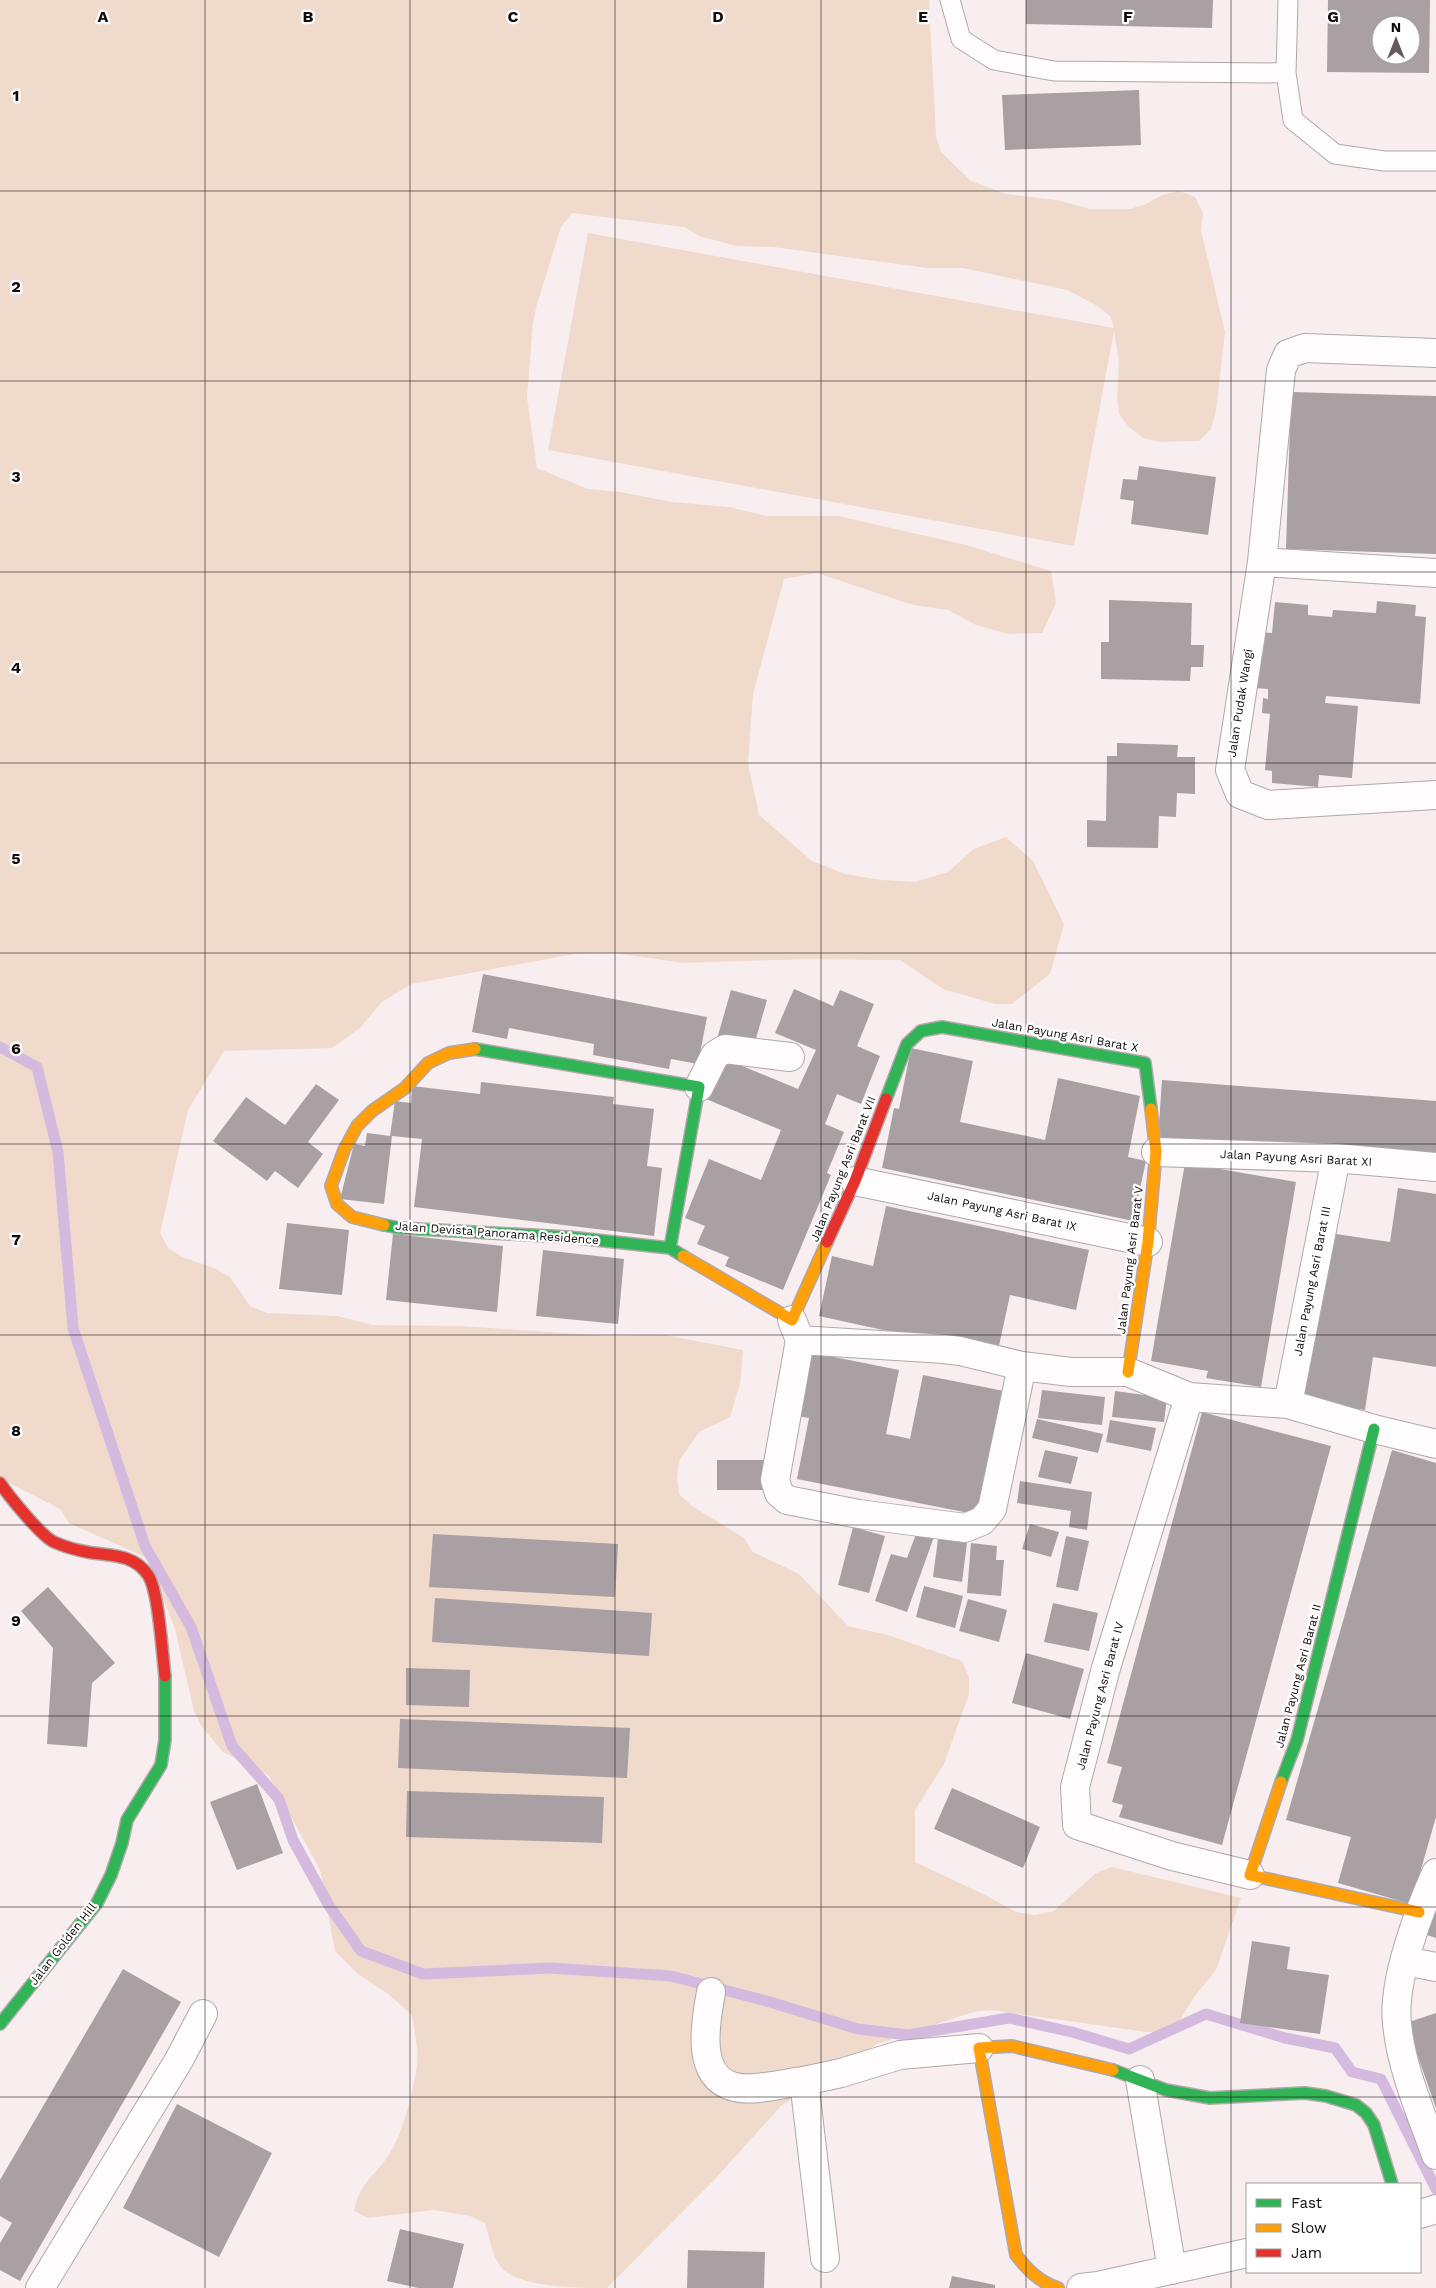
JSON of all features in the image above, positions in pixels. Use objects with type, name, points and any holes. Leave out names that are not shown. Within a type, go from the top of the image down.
[{"type":"street","name":"Jalan Pudak Wangi","points":[[1436,353],[1305,348],[1288,354],[1281,370],[1262,562],[1230,770],[1240,794],[1268,805],[1436,795]]},
{"type":"street","points":[[1262,562],[1436,573]]},
{"type":"street","name":"Jalan Payung Asri Barat X","points":[[921,1031],[942,1027],[1145,1063],[1156,1152]]},
{"type":"street","name":"Jalan Payung Asri Barat VII","points":[[796,1330],[907,1044],[921,1031]]},
{"type":"street","name":"Jalan Devista Panorama Residence","points":[[700,1087],[476,1049],[449,1053],[428,1062],[405,1088],[372,1111],[357,1126],[344,1150],[331,1186],[337,1204],[352,1217],[399,1228],[568,1237],[670,1248],[796,1330]]},
{"type":"street","points":[[670,1248],[700,1087],[715,1055],[725,1049],[790,1057]]},
{"type":"street","name":"Jalan Payung Asri Barat XI","points":[[1156,1152],[1336,1158],[1436,1167]]},
{"type":"street","name":"Jalan Payung Asri Barat V","points":[[1128,1372],[1148,1242],[1156,1152]]},
{"type":"street","name":"Jalan Payung Asri Barat III","points":[[1288,1404],[1336,1158]]},
{"type":"street","name":"Jalan Payung Asri Barat IX","points":[[855,1180],[1148,1242]]},
{"type":"street","points":[[1022,1366],[992,1509],[982,1520],[965,1528],[859,1514],[787,1500],[779,1493],[775,1480],[796,1330],[960,1350],[1022,1366],[1072,1372],[1128,1372],[1189,1397],[1288,1404],[1374,1429],[1436,1444]]},
{"type":"street","name":"Jalan Payung Asri Barat IV","points":[[1189,1397],[1106,1668],[1075,1786],[1077,1825],[1172,1856],[1250,1875]]},
{"type":"street","name":"Jalan Payung Asri Barat II","points":[[1250,1875],[1285,1771],[1298,1740],[1374,1429]]},
{"type":"street","name":"Jalan Golden Hill","points":[[0,1483],[14,1502],[52,1541],[86,1552],[116,1554],[138,1564],[148,1576],[158,1611],[166,1689],[165,1740],[161,1765],[126,1820],[122,1843],[111,1875],[97,1903],[0,2024]]},
{"type":"street","points":[[1436,1873],[1419,1912],[1405,1961],[1398,1996],[1396,2022],[1413,2090],[1436,2155]]},
{"type":"street","points":[[1250,1875],[1419,1912]]},
{"type":"street","points":[[1405,1961],[1436,1967]]},
{"type":"street","points":[[711,1992],[704,2048],[712,2070],[722,2081],[734,2087],[756,2087],[804,2081],[841,2073],[900,2055],[1012,2046],[1112,2069],[1166,2090],[1210,2098],[1305,2093],[1326,2096],[1356,2105],[1366,2113],[1374,2125],[1392,2183]]},
{"type":"street","points":[[40,2288],[179,2060],[203,2014]]},
{"type":"street","points":[[979,2048],[1016,2255],[1030,2275],[1048,2286],[1058,2288]]},
{"type":"street","points":[[1140,2080],[1172,2270]]},
{"type":"street","points":[[804,2081],[825,2258]]},
{"type":"street","points":[[1421,2214],[1436,2209]]},
{"type":"street","points":[[1081,2288],[1246,2253]]},
{"type":"lane","points":[[950,0],[961,39],[994,60],[1054,71],[1286,73]]},
{"type":"lane","points":[[1288,0],[1286,73],[1293,120],[1335,154],[1384,161],[1436,161]]},
{"type":"shaded area","points":[[0,0],[929,0],[936,136],[941,152],[971,181],[1006,194],[1057,200],[1090,209],[1130,209],[1146,204],[1162,195],[1179,191],[1195,197],[1203,213],[1201,230],[1225,332],[1216,411],[1211,429],[1199,441],[1160,442],[1143,438],[1129,427],[1119,414],[1117,397],[1119,362],[1114,331],[1074,546],[548,450],[588,233],[1114,328],[1110,316],[1096,305],[1067,290],[963,268],[927,268],[773,247],[737,246],[699,236],[684,227],[572,213],[561,227],[533,323],[527,397],[537,468],[588,489],[620,492],[672,502],[729,507],[766,516],[838,516],[966,545],[1051,571],[1056,603],[1042,633],[1009,634],[976,625],[948,610],[913,605],[817,573],[784,579],[753,694],[748,763],[759,815],[812,861],[845,874],[882,880],[915,882],[948,872],[974,849],[1006,837],[1033,861],[1064,924],[1050,974],[1012,1004],[995,1004],[943,989],[900,960],[805,959],[684,963],[613,953],[574,954],[411,984],[382,1002],[360,1028],[332,1048],[224,1051],[188,1110],[160,1233],[168,1248],[182,1257],[214,1268],[230,1277],[250,1306],[267,1313],[338,1316],[372,1325],[459,1326],[609,1336],[665,1335],[743,1350],[740,1384],[730,1417],[699,1432],[679,1461],[677,1478],[679,1494],[692,1506],[744,1538],[753,1552],[799,1574],[848,1626],[888,1635],[962,1661],[969,1678],[969,1694],[944,1764],[915,1810],[915,1862],[1016,1912],[1035,1915],[1054,1911],[1096,1873],[1112,1867],[1241,1898],[1216,1970],[1194,1997],[1177,2025],[1162,2032],[1146,2032],[991,2010],[973,2012],[877,2044],[781,2106],[714,2180],[607,2288],[553,2286],[513,2276],[504,2270],[497,2260],[485,2223],[470,2216],[434,2210],[368,2218],[354,2211],[364,2186],[395,2144],[407,2110],[417,2065],[417,2046],[412,2015],[387,1993],[358,1974],[335,1951],[320,1870],[269,1776],[223,1752],[202,1727],[194,1711],[175,1629],[147,1558],[69,1523],[60,1509],[0,1478]]},
{"type":"building","points":[[1026,0],[1213,0],[1212,28],[1026,24]]},
{"type":"building","points":[[1328,0],[1430,0],[1429,73],[1327,72]]},
{"type":"building","points":[[1139,90],[1141,145],[1005,150],[1002,95]]},
{"type":"building","points":[[1291,392],[1436,396],[1436,554],[1286,549]]},
{"type":"building","points":[[1139,466],[1216,477],[1208,535],[1131,524],[1134,501],[1120,499],[1123,479],[1137,480]]},
{"type":"building","points":[[1109,600],[1192,603],[1191,645],[1204,645],[1203,667],[1191,667],[1190,681],[1101,679],[1101,642],[1109,642]]},
{"type":"building","points":[[1377,601],[1416,605],[1415,616],[1426,617],[1420,704],[1326,696],[1325,703],[1358,706],[1352,778],[1319,775],[1318,787],[1272,783],[1272,771],[1265,770],[1270,714],[1262,713],[1263,698],[1268,699],[1268,689],[1256,688],[1261,632],[1272,633],[1275,602],[1308,605],[1308,615],[1332,617],[1333,610],[1376,613]]},
{"type":"building","points":[[1117,743],[1178,745],[1177,757],[1195,757],[1195,794],[1177,793],[1176,817],[1159,816],[1158,848],[1087,847],[1087,820],[1106,821],[1107,756],[1117,756]]},
{"type":"building","points":[[483,974],[707,1017],[698,1064],[671,1059],[669,1069],[593,1055],[594,1044],[509,1028],[507,1039],[472,1032]]},
{"type":"building","points":[[794,989],[833,1006],[840,990],[874,1004],[857,1046],[880,1056],[861,1104],[837,1094],[825,1124],[844,1132],[827,1173],[831,1175],[783,1290],[725,1266],[729,1257],[697,1244],[705,1226],[685,1218],[709,1159],[761,1180],[781,1130],[706,1099],[723,1058],[798,1089],[816,1050],[775,1033]]},
{"type":"building","points":[[731,990],[767,1000],[753,1049],[717,1039]]},
{"type":"building","points":[[911,1048],[973,1061],[960,1122],[1045,1140],[1058,1078],[1140,1096],[1128,1157],[1146,1161],[1133,1221],[882,1168],[894,1108],[899,1109]]},
{"type":"building","points":[[1162,1080],[1436,1101],[1436,1159],[1158,1138]]},
{"type":"building","points":[[481,1082],[614,1097],[613,1104],[654,1109],[647,1166],[662,1168],[654,1236],[414,1207],[422,1139],[392,1136],[384,1204],[340,1199],[354,1144],[365,1146],[367,1133],[390,1136],[395,1101],[411,1103],[412,1086],[480,1094]]},
{"type":"building","points":[[316,1084],[339,1100],[308,1142],[323,1154],[298,1188],[275,1171],[267,1181],[213,1141],[246,1097],[285,1125]]},
{"type":"building","points":[[1185,1163],[1296,1182],[1261,1387],[1206,1378],[1208,1371],[1151,1361]]},
{"type":"building","points":[[1398,1188],[1436,1194],[1436,1367],[1373,1357],[1365,1410],[1303,1401],[1329,1233],[1390,1242]]},
{"type":"building","points":[[886,1206],[1089,1250],[1076,1310],[1010,1295],[997,1355],[819,1316],[832,1256],[873,1266]]},
{"type":"building","points":[[287,1223],[349,1230],[342,1295],[279,1289]]},
{"type":"building","points":[[393,1234],[503,1246],[497,1312],[386,1300]]},
{"type":"building","points":[[543,1250],[624,1259],[618,1324],[536,1316]]},
{"type":"building","points":[[809,1352],[899,1370],[886,1434],[910,1439],[923,1375],[1004,1391],[979,1515],[797,1479],[809,1418],[796,1416]]},
{"type":"building","points":[[1042,1390],[1105,1397],[1102,1425],[1038,1418]]},
{"type":"building","points":[[1115,1391],[1167,1398],[1164,1422],[1112,1417]]},
{"type":"building","points":[[1202,1412],[1331,1446],[1222,1845],[1119,1817],[1123,1805],[1112,1802],[1122,1767],[1107,1763]]},
{"type":"building","points":[[1037,1419],[1103,1434],[1098,1453],[1032,1438]]},
{"type":"building","points":[[1110,1420],[1156,1428],[1151,1451],[1106,1442]]},
{"type":"building","points":[[1045,1450],[1078,1457],[1071,1484],[1038,1477]]},
{"type":"building","points":[[1392,1450],[1436,1463],[1436,1817],[1411,1904],[1338,1883],[1351,1837],[1286,1820]]},
{"type":"building","points":[[717,1460],[767,1460],[767,1490],[717,1490]]},
{"type":"building","points":[[1020,1481],[1092,1492],[1087,1530],[1069,1527],[1071,1511],[1017,1503]]},
{"type":"building","points":[[1030,1524],[1059,1532],[1051,1557],[1022,1549]]},
{"type":"building","points":[[853,1527],[885,1536],[869,1593],[838,1585]]},
{"type":"building","points":[[433,1534],[618,1544],[615,1597],[429,1587]]},
{"type":"building","points":[[916,1534],[935,1534],[907,1612],[875,1601],[891,1554],[907,1558]]},
{"type":"building","points":[[1066,1536],[1089,1541],[1078,1591],[1056,1587]]},
{"type":"building","points":[[938,1539],[967,1543],[962,1582],[933,1577]]},
{"type":"building","points":[[971,1543],[997,1546],[996,1560],[1004,1560],[1001,1596],[967,1593]]},
{"type":"building","points":[[924,1586],[963,1596],[955,1628],[916,1617]]},
{"type":"building","points":[[48,1587],[115,1663],[92,1683],[87,1747],[47,1744],[53,1648],[21,1611]]},
{"type":"building","points":[[435,1598],[652,1613],[649,1656],[432,1642]]},
{"type":"building","points":[[968,1599],[1007,1610],[999,1642],[959,1631]]},
{"type":"building","points":[[1053,1603],[1098,1613],[1089,1651],[1044,1642]]},
{"type":"building","points":[[1026,1653],[1084,1669],[1070,1719],[1012,1703]]},
{"type":"building","points":[[406,1668],[470,1670],[469,1707],[406,1705]]},
{"type":"building","points":[[400,1719],[630,1728],[627,1778],[398,1768]]},
{"type":"building","points":[[257,1784],[283,1853],[237,1870],[210,1802]]},
{"type":"building","points":[[952,1788],[1040,1827],[1023,1868],[934,1829]]},
{"type":"building","points":[[407,1791],[604,1797],[602,1843],[406,1837]]},
{"type":"building","points":[[1436,1907],[1436,1938],[1427,1935]]},
{"type":"building","points":[[1252,1941],[1290,1947],[1287,1969],[1329,1975],[1320,2034],[1240,2023]]},
{"type":"building","points":[[123,1969],[181,2002],[20,2281],[0,2270],[0,2243],[12,2223],[0,2216],[0,2180]]},
{"type":"building","points":[[1436,2013],[1436,2108],[1406,2023]]},
{"type":"building","points":[[177,2104],[272,2153],[219,2257],[123,2208]]},
{"type":"building","points":[[400,2229],[464,2244],[453,2288],[418,2288],[387,2281]]},
{"type":"building","points":[[688,2250],[765,2252],[764,2288],[687,2288]]},
{"type":"building","points":[[952,2276],[995,2285],[995,2288],[949,2288]]},
{"type":"waterway","points":[[0,1047],[37,1067],[58,1152],[73,1328],[145,1546],[191,1627],[232,1746],[279,1799],[293,1840],[328,1904],[361,1951],[423,1974],[550,1968],[671,1976],[770,2002],[858,2029],[908,2035],[1009,2018],[1072,2032],[1129,2049],[1206,2014],[1285,2038],[1335,2048],[1352,2072],[1381,2079],[1436,2189]]},
{"type":"traffic: fast","points":[[886,1099],[907,1044],[921,1031],[942,1027],[1145,1063],[1151,1109]]},
{"type":"traffic: fast","points":[[475,1049],[699,1087],[670,1248],[683,1256]]},
{"type":"traffic: fast","points":[[384,1225],[399,1228],[568,1237],[670,1248]]},
{"type":"traffic: fast","points":[[1281,1782],[1297,1740],[1374,1429]]},
{"type":"traffic: fast","points":[[0,2024],[97,1903],[111,1875],[122,1843],[127,1820],[161,1765],[165,1740],[165,1676]]},
{"type":"traffic: fast","points":[[1113,2070],[1166,2090],[1210,2098],[1305,2093],[1326,2096],[1356,2105],[1366,2113],[1374,2125],[1392,2183]]},
{"type":"traffic: slow","points":[[384,1225],[352,1217],[337,1204],[331,1186],[344,1150],[357,1126],[372,1111],[405,1088],[428,1063],[449,1053],[475,1049]]},
{"type":"traffic: slow","points":[[1128,1372],[1148,1242],[1156,1152],[1151,1109]]},
{"type":"traffic: slow","points":[[683,1256],[792,1320],[827,1242]]},
{"type":"traffic: slow","points":[[1281,1782],[1250,1875],[1419,1912]]},
{"type":"traffic: slow","points":[[1058,2288],[1034,2275],[1016,2255],[979,2048],[1012,2046],[1113,2070]]},
{"type":"traffic: jam","points":[[827,1242],[855,1181],[886,1099]]},
{"type":"traffic: jam","points":[[0,1483],[34,1524],[54,1542],[83,1551],[128,1559],[142,1568],[148,1575],[152,1583],[160,1623],[165,1676]]}]
